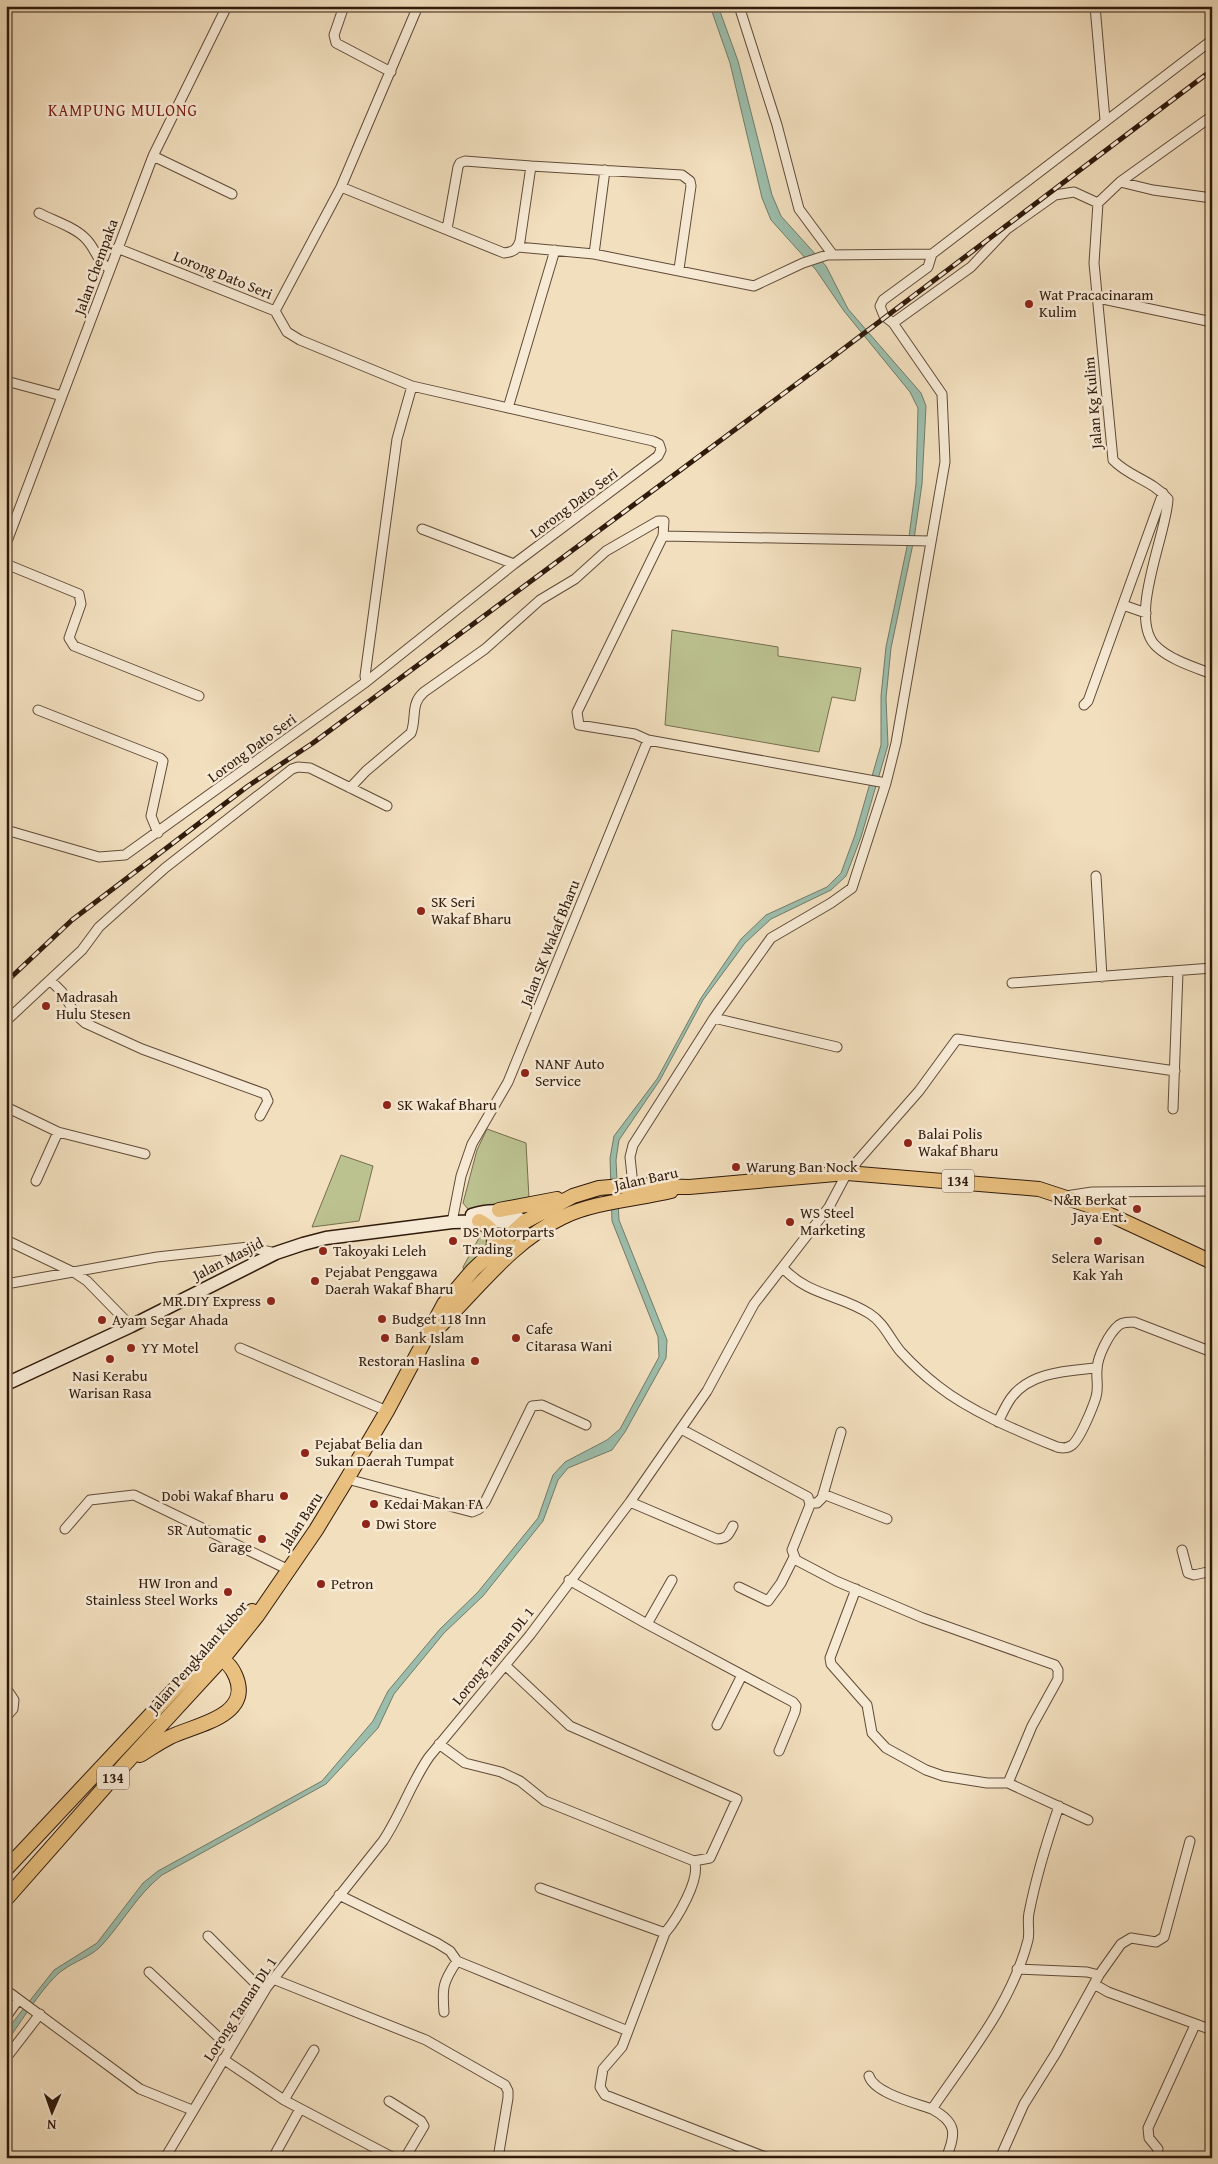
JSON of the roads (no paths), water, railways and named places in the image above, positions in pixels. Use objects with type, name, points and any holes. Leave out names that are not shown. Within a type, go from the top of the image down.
[{"type":"main road","name":"134","points":[[689,1187],[847,1173],[1011,1185],[1039,1189],[1066,1196],[1212,1262]]},
{"type":"main road","name":"Jalan Baru","points":[[274,1590],[348,1478],[387,1411],[444,1304],[493,1250],[521,1227],[573,1196],[599,1188],[633,1185],[689,1187]]},
{"type":"main road","name":"Jalan Baru","points":[[427,1338],[508,1256],[550,1224],[586,1208],[689,1187]]},
{"type":"main road","points":[[499,1210],[573,1196]]},
{"type":"main road","points":[[479,1221],[488,1226],[494,1233],[493,1250]]},
{"type":"main road","points":[[508,1256],[521,1227],[550,1224]]},
{"type":"main road","name":"Jalan Pengkalan Kubor","points":[[6,1868],[204,1659],[274,1590]]},
{"type":"main road","name":"Jalan Pengkalan Kubor","points":[[6,1899],[126,1763],[222,1659],[257,1616],[274,1590]]},
{"type":"main road","points":[[126,1763],[170,1737],[223,1716],[233,1707],[238,1694],[238,1680],[232,1668],[222,1659],[216,1657],[204,1659]]},
{"type":"street","name":"Jalan Chempaka","points":[[6,544],[10,521],[62,396],[153,156],[227,6]]},
{"type":"street","points":[[344,6],[334,38],[336,43],[391,72]]},
{"type":"street","points":[[275,311],[341,187],[391,72],[417,6],[425,6]]},
{"type":"street","points":[[739,6],[777,125],[799,209],[830,255]]},
{"type":"street","points":[[1095,6],[1106,120]]},
{"type":"street","points":[[633,1185],[630,1157],[633,1145],[714,1018],[771,938],[831,904],[852,888],[882,783],[896,742],[945,462],[942,394],[893,323],[884,316],[880,306],[883,300],[928,267],[932,254],[1212,40]]},
{"type":"street","points":[[893,323],[971,268],[1007,229],[1055,195],[1074,192],[1098,203],[1120,182],[1212,116]]},
{"type":"street","points":[[153,156],[232,194]]},
{"type":"street","points":[[447,229],[460,162],[682,174],[690,180],[679,269]]},
{"type":"street","points":[[341,187],[504,253],[512,252],[518,247],[531,166]]},
{"type":"street","points":[[594,254],[605,170]]},
{"type":"street","points":[[1120,182],[1153,190],[1212,198]]},
{"type":"street","name":"Jalan Kg Kulim","points":[[1098,203],[1094,263],[1112,460],[1122,469],[1146,480],[1164,493]]},
{"type":"street","points":[[39,213],[78,232],[93,248],[103,265],[110,269]]},
{"type":"street","points":[[518,247],[594,254],[679,269],[754,286],[803,262],[830,255],[932,254]]},
{"type":"street","name":"Lorong Dato Seri","points":[[6,830],[99,857],[125,855],[366,682],[514,564],[658,456],[661,450],[659,444],[653,441],[412,386],[300,340],[288,332],[275,311],[117,248]]},
{"type":"street","points":[[508,408],[555,250]]},
{"type":"street","points":[[1098,298],[1212,322]]},
{"type":"street","points":[[6,381],[62,396]]},
{"type":"street","points":[[366,682],[364,676],[397,440],[412,386]]},
{"type":"street","points":[[1084,705],[1088,701],[1164,493]]},
{"type":"street","points":[[1164,493],[1168,499],[1167,513],[1147,587],[1147,631],[1156,646],[1179,660],[1212,674]]},
{"type":"street","points":[[350,788],[366,771],[411,733],[414,724],[416,698],[485,649],[540,600],[575,579],[606,551],[658,521],[664,521],[664,536],[577,712],[579,725],[635,734],[648,740],[882,783]]},
{"type":"street","points":[[422,528],[514,564]]},
{"type":"street","points":[[664,536],[932,541]]},
{"type":"street","points":[[6,564],[79,594],[81,604],[69,638],[74,646],[199,696]]},
{"type":"street","points":[[1123,605],[1146,613]]},
{"type":"street","points":[[38,710],[160,758],[163,765],[151,816],[158,833]]},
{"type":"street","name":"Jalan SK Wakaf Bharu","points":[[452,1222],[461,1176],[472,1144],[508,1082],[648,740]]},
{"type":"street","points":[[6,1021],[82,950],[99,927],[217,825],[292,769],[298,766],[310,768],[387,806]]},
{"type":"street","points":[[1096,876],[1102,977]]},
{"type":"street","points":[[1012,983],[1212,968]]},
{"type":"street","points":[[1173,1109],[1178,972]]},
{"type":"street","points":[[50,980],[62,992],[76,1016],[85,1023],[142,1049],[265,1094],[268,1101],[260,1116]]},
{"type":"street","points":[[714,1018],[837,1047]]},
{"type":"street","name":"Lorong Taman DL 1","points":[[165,2158],[264,1992],[396,1821],[418,1774],[439,1744],[505,1665],[630,1502],[707,1391],[754,1304],[828,1207],[847,1173],[919,1091],[957,1039],[1175,1071]]},
{"type":"street","points":[[6,1107],[58,1132],[145,1154]]},
{"type":"street","points":[[36,1181],[58,1132]]},
{"type":"street","points":[[1066,1196],[1092,1192],[1212,1191]]},
{"type":"street","points":[[499,1210],[509,1212],[521,1227]]},
{"type":"street","name":"Jalan Masjid","points":[[452,1222],[477,1213],[499,1210]]},
{"type":"street","name":"Jalan Masjid","points":[[6,1384],[130,1326],[276,1253],[326,1238],[452,1222],[498,1221],[521,1227]]},
{"type":"street","points":[[6,1240],[75,1273],[96,1289],[130,1326]]},
{"type":"street","points":[[6,1284],[157,1257],[255,1248],[276,1253]]},
{"type":"street","points":[[783,1268],[794,1280],[810,1289],[851,1303],[871,1315],[886,1329],[901,1351],[939,1386],[998,1422],[1057,1447],[1065,1448],[1072,1445],[1078,1438],[1096,1396],[1098,1384],[1096,1368],[1103,1349],[1118,1325],[1134,1322],[1212,1352]]},
{"type":"street","points":[[240,1348],[387,1411]]},
{"type":"street","points":[[998,1422],[1011,1398],[1025,1384],[1053,1374],[1096,1368]]},
{"type":"street","points":[[348,1478],[472,1512],[479,1509],[485,1502],[532,1406],[542,1405],[586,1424]]},
{"type":"street","points":[[681,1429],[805,1494],[810,1503]]},
{"type":"street","points":[[810,1503],[817,1503],[823,1494],[841,1432]]},
{"type":"street","points":[[823,1494],[887,1519]]},
{"type":"street","points":[[66,1529],[90,1500],[134,1495],[288,1570]]},
{"type":"street","points":[[630,1502],[717,1539],[725,1539],[734,1526]]},
{"type":"street","points":[[739,1587],[768,1601],[781,1583],[794,1557],[792,1550],[810,1503]]},
{"type":"street","points":[[1182,1550],[1188,1574],[1212,1572]]},
{"type":"street","points":[[794,1557],[856,1589],[924,1618],[1055,1665],[1058,1670],[1058,1679],[1032,1726],[1008,1783]]},
{"type":"street","points":[[569,1580],[793,1702],[796,1706],[779,1751]]},
{"type":"street","points":[[647,1624],[672,1580]]},
{"type":"street","points":[[856,1589],[830,1658],[831,1664],[867,1705],[872,1733],[876,1739],[886,1748],[918,1766],[943,1776],[987,1783],[1008,1783],[1088,1820]]},
{"type":"street","points":[[439,1744],[465,1763],[501,1772],[520,1781],[546,1801],[694,1861],[710,1858],[737,1799],[570,1726],[505,1665]]},
{"type":"street","points":[[717,1725],[742,1675]]},
{"type":"street","points":[[6,1688],[14,1700],[13,1709],[6,1717]]},
{"type":"street","points":[[932,2109],[1000,2008],[1018,1969],[1028,1939],[1028,1917],[1034,1887],[1059,1806]]},
{"type":"street","points":[[1000,2158],[1019,2113],[1099,1975],[1121,1944],[1136,1938],[1156,1942],[1164,1937],[1190,1841]]},
{"type":"street","points":[[694,1861],[695,1874],[677,1919],[665,1933],[618,2054],[603,2069],[600,2087],[605,2095],[768,2158]]},
{"type":"street","points":[[540,1888],[665,1933]]},
{"type":"street","points":[[339,1895],[437,1943],[450,1951],[457,1961],[628,2031]]},
{"type":"street","points":[[208,1936],[264,1992]]},
{"type":"street","points":[[444,2012],[442,1989],[444,1980],[457,1961]]},
{"type":"street","points":[[1018,1969],[1087,1972],[1099,1975]]},
{"type":"street","points":[[148,1972],[230,2048]]},
{"type":"street","points":[[273,1979],[426,2040],[505,2085],[508,2091],[508,2098],[498,2158]]},
{"type":"street","points":[[1094,1984],[1195,2025],[1212,2030]]},
{"type":"street","points":[[6,1990],[140,2089],[192,2110]]},
{"type":"street","points":[[6,2017],[20,2000]]},
{"type":"street","points":[[6,2058],[37,2012]]},
{"type":"street","points":[[1157,2158],[1158,2149],[1148,2138],[1148,2128],[1195,2025]]},
{"type":"street","points":[[284,2100],[314,2050]]},
{"type":"street","points":[[223,2059],[284,2100],[378,2154],[394,2158]]},
{"type":"street","points":[[869,2076],[871,2082],[880,2089],[932,2109],[947,2117],[951,2123],[952,2145],[946,2158]]},
{"type":"street","points":[[389,2101],[424,2124],[423,2130],[404,2158]]},
{"type":"street","points":[[274,2158],[300,2109]]},
{"type":"railway","points":[[6,982],[72,920],[248,786],[313,743],[830,359],[1212,70]]},
{"type":"place","name":"Wat Pracacinaram Kulim","points":[[1029,304]]},
{"type":"place","name":"SK Seri Wakaf Bharu","points":[[421,911]]},
{"type":"place","name":"Madrasah Hulu Stesen","points":[[46,1006]]},
{"type":"place","name":"NANF Auto Service","points":[[525,1073]]},
{"type":"place","name":"SK Wakaf Bharu","points":[[387,1105]]},
{"type":"place","name":"Balai Polis Wakaf Bharu","points":[[908,1143]]},
{"type":"place","name":"Warung Ban Nock","points":[[736,1167]]},
{"type":"place","name":"N&R Berkat Jaya Ent.","points":[[1137,1209]]},
{"type":"place","name":"WS Steel Marketing","points":[[790,1222]]},
{"type":"place","name":"DS Motorparts Trading","points":[[453,1241]]},
{"type":"place","name":"Selera Warisan Kak Yah","points":[[1098,1241]]},
{"type":"place","name":"Takoyaki Leleh","points":[[323,1251]]},
{"type":"place","name":"Pejabat Penggawa Daerah Wakaf Bharu","points":[[315,1281]]},
{"type":"place","name":"MR.DIY Express","points":[[271,1301]]},
{"type":"place","name":"Budget 118 Inn","points":[[382,1319]]},
{"type":"place","name":"Ayam Segar Ahada","points":[[102,1320]]},
{"type":"place","name":"Bank Islam","points":[[385,1338]]},
{"type":"place","name":"Cafe Citarasa Wani","points":[[516,1338]]},
{"type":"place","name":"YY Motel","points":[[131,1348]]},
{"type":"place","name":"Nasi Kerabu Warisan Rasa","points":[[110,1359]]},
{"type":"place","name":"Restoran Haslina","points":[[475,1361]]},
{"type":"place","name":"Pejabat Belia dan Sukan Daerah Tumpat","points":[[305,1453]]},
{"type":"place","name":"Dobi Wakaf Bharu","points":[[284,1496]]},
{"type":"place","name":"Kedai Makan FA","points":[[374,1504]]},
{"type":"place","name":"Dwi Store","points":[[366,1524]]},
{"type":"place","name":"SR Automatic Garage","points":[[262,1539]]},
{"type":"place","name":"Petron","points":[[321,1584]]},
{"type":"place","name":"HW Iron and Stainless Steel Works","points":[[228,1592]]},
{"type":"district","name":"KAMPUNG MULONG","points":[[123,110]]}]
